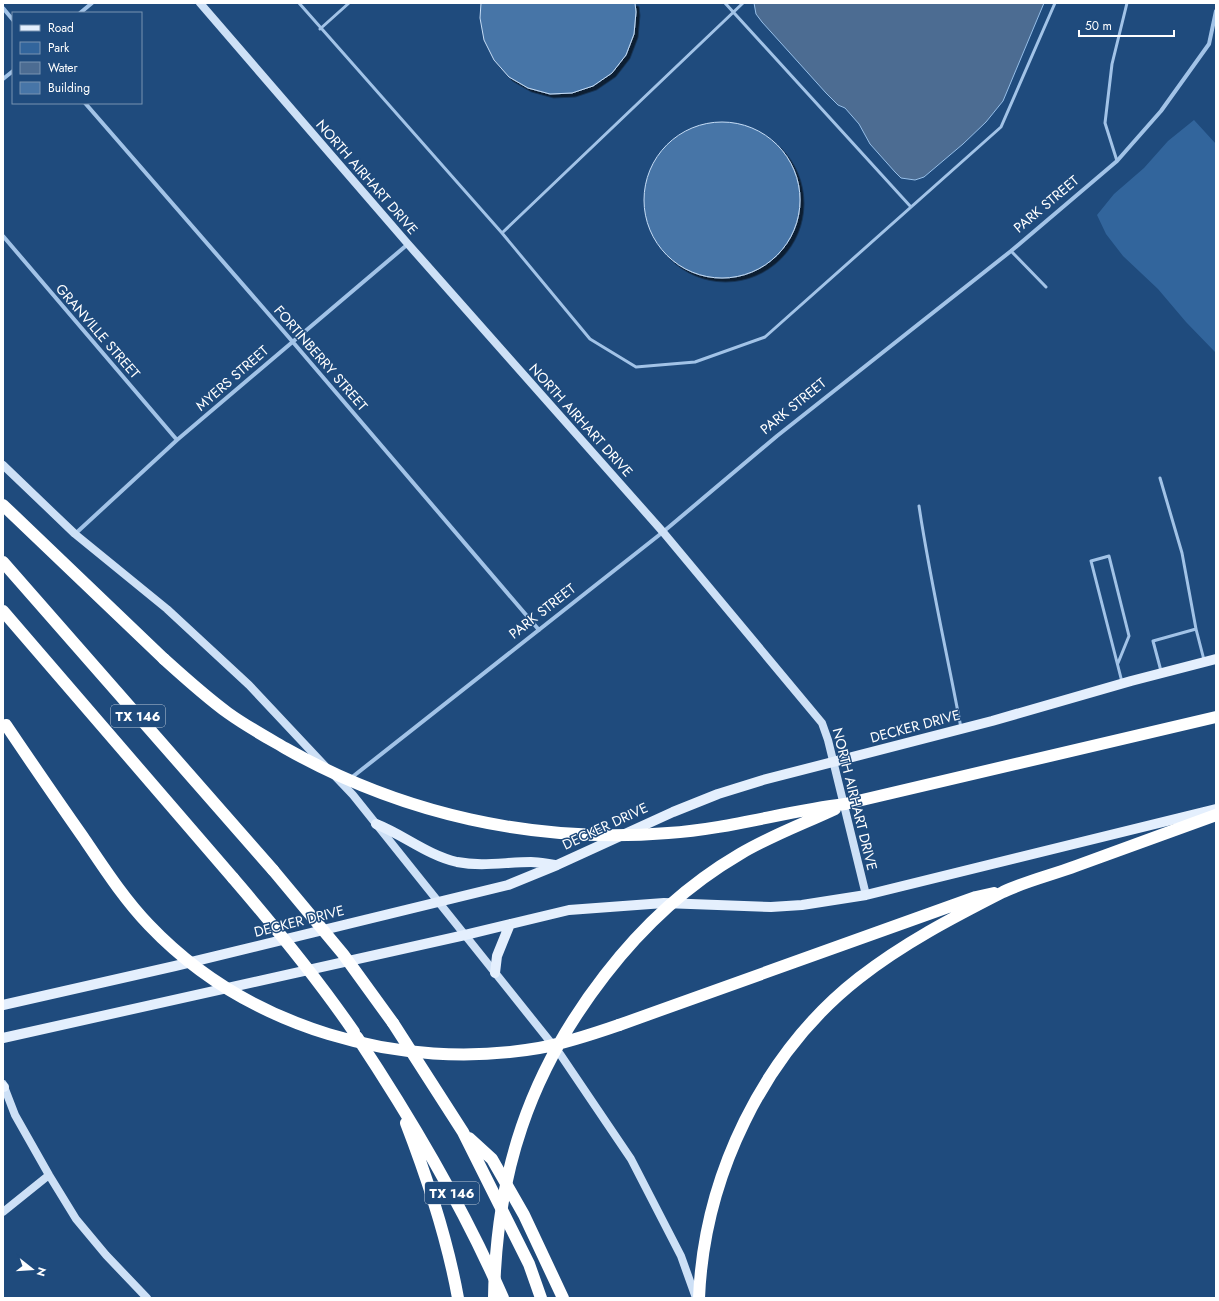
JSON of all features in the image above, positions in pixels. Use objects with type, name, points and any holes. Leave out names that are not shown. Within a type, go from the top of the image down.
[{"type":"highway","points":[[3,505],[164,660],[229,714],[298,755],[339,776],[424,808],[467,819],[537,831],[627,836],[714,829],[818,807],[845,804],[1216,717]]},
{"type":"highway","name":"TX 146","points":[[3,562],[274,870],[343,954],[393,1022],[463,1132],[529,1264],[541,1298]]},
{"type":"highway","name":"TX 146","points":[[3,611],[277,929],[326,991],[393,1092],[434,1160],[486,1260],[503,1298]]},
{"type":"highway","points":[[4,723],[116,885],[145,921],[173,948],[221,984],[247,1000],[273,1013],[296,1023],[340,1037],[403,1051],[446,1054],[503,1053],[539,1048],[578,1039],[976,897],[1005,891]]},
{"type":"highway","points":[[494,1298],[498,1230],[504,1189],[516,1142],[543,1072],[566,1029],[586,1000],[622,954],[649,924],[688,890],[740,854],[781,832],[845,804]]},
{"type":"highway","points":[[698,1298],[706,1235],[718,1186],[739,1135],[758,1097],[781,1060],[802,1033],[858,979],[932,928],[1005,891],[1216,815]]},
{"type":"highway","points":[[393,1092],[432,1193],[451,1261],[458,1298]]},
{"type":"highway","points":[[463,1132],[492,1160],[524,1215],[563,1298]]},
{"type":"main road","name":"NORTH AIRHART DRIVE","points":[[200,3],[408,244],[663,532],[822,723],[828,740],[832,763],[866,895]]},
{"type":"main road","points":[[3,464],[75,534],[167,609],[249,685],[343,785],[376,824],[560,1054],[631,1158],[681,1256],[698,1298]]},
{"type":"main road","name":"DECKER DRIVE","points":[[3,1005],[175,966],[508,885],[718,794],[763,780],[961,729],[1123,683],[1216,659]]},
{"type":"main road","points":[[3,1038],[465,935],[568,910],[664,903],[771,907],[802,905],[866,895],[1216,809]]},
{"type":"main road","points":[[376,824],[396,832],[433,853],[456,861],[480,864],[531,862],[557,865]]},
{"type":"main road","points":[[495,973],[497,956],[510,924]]},
{"type":"main road","points":[[3,1086],[15,1115],[48,1175],[76,1219],[106,1255],[147,1298]]},
{"type":"main road","points":[[3,1212],[48,1175]]},
{"type":"street","points":[[81,12],[92,3]]},
{"type":"street","points":[[3,8],[12,19]]},
{"type":"street","name":"PARK STREET","points":[[343,785],[663,532],[776,436],[1010,251],[1117,161],[1161,111],[1209,44],[1216,11]]},
{"type":"street","points":[[3,79],[12,71]]},
{"type":"street","name":"FORTINBERRY STREET","points":[[86,104],[292,341],[539,630]]},
{"type":"street","name":"GRANVILLE STREET","points":[[3,236],[177,440]]},
{"type":"street","name":"MYERS STREET","points":[[75,534],[177,440],[408,244]]},
{"type":"lane","points":[[299,3],[320,29],[502,233],[590,340],[636,367],[695,362],[765,337],[1001,127],[1056,3]]},
{"type":"lane","points":[[320,29],[349,3]]},
{"type":"lane","points":[[725,3],[911,207]]},
{"type":"lane","points":[[502,233],[743,3]]},
{"type":"lane","points":[[1117,161],[1105,123],[1112,64],[1127,3]]},
{"type":"lane","points":[[1010,251],[1046,288]]},
{"type":"lane","points":[[1160,478],[1182,553],[1196,629],[1204,662]]},
{"type":"lane","points":[[919,506],[930,577],[943,629],[961,729]]},
{"type":"lane","points":[[1118,663],[1129,636],[1109,556],[1091,561],[1123,683]]},
{"type":"lane","points":[[1161,673],[1153,642],[1196,629]]},
{"type":"green space","points":[[1194,120],[1216,144],[1216,353],[1186,322],[1158,289],[1123,256],[1106,234],[1097,215],[1114,194],[1144,168],[1168,141]]},
{"type":"water","points":[[754,3],[1044,3],[1003,101],[986,122],[963,144],[924,177],[915,180],[901,178],[895,172],[870,144],[859,124],[845,108],[838,105],[826,93],[762,22],[756,14]]},
{"type":"building","points":[[481,3],[635,3],[636,12],[634,34],[626,55],[612,73],[593,86],[572,93],[550,94],[528,88],[509,77],[494,60],[484,40],[480,18]]},
{"type":"building","points":[[714,122],[730,122],[745,125],[759,131],[772,140],[782,150],[791,163],[797,177],[800,200],[799,215],[791,237],[782,250],[772,260],[759,269],[745,275],[730,278],[714,278],[699,275],[685,269],[672,260],[662,250],[653,237],[647,223],[644,208],[644,192],[647,177],[653,163],[662,150],[672,140],[685,131],[699,125]]}]
